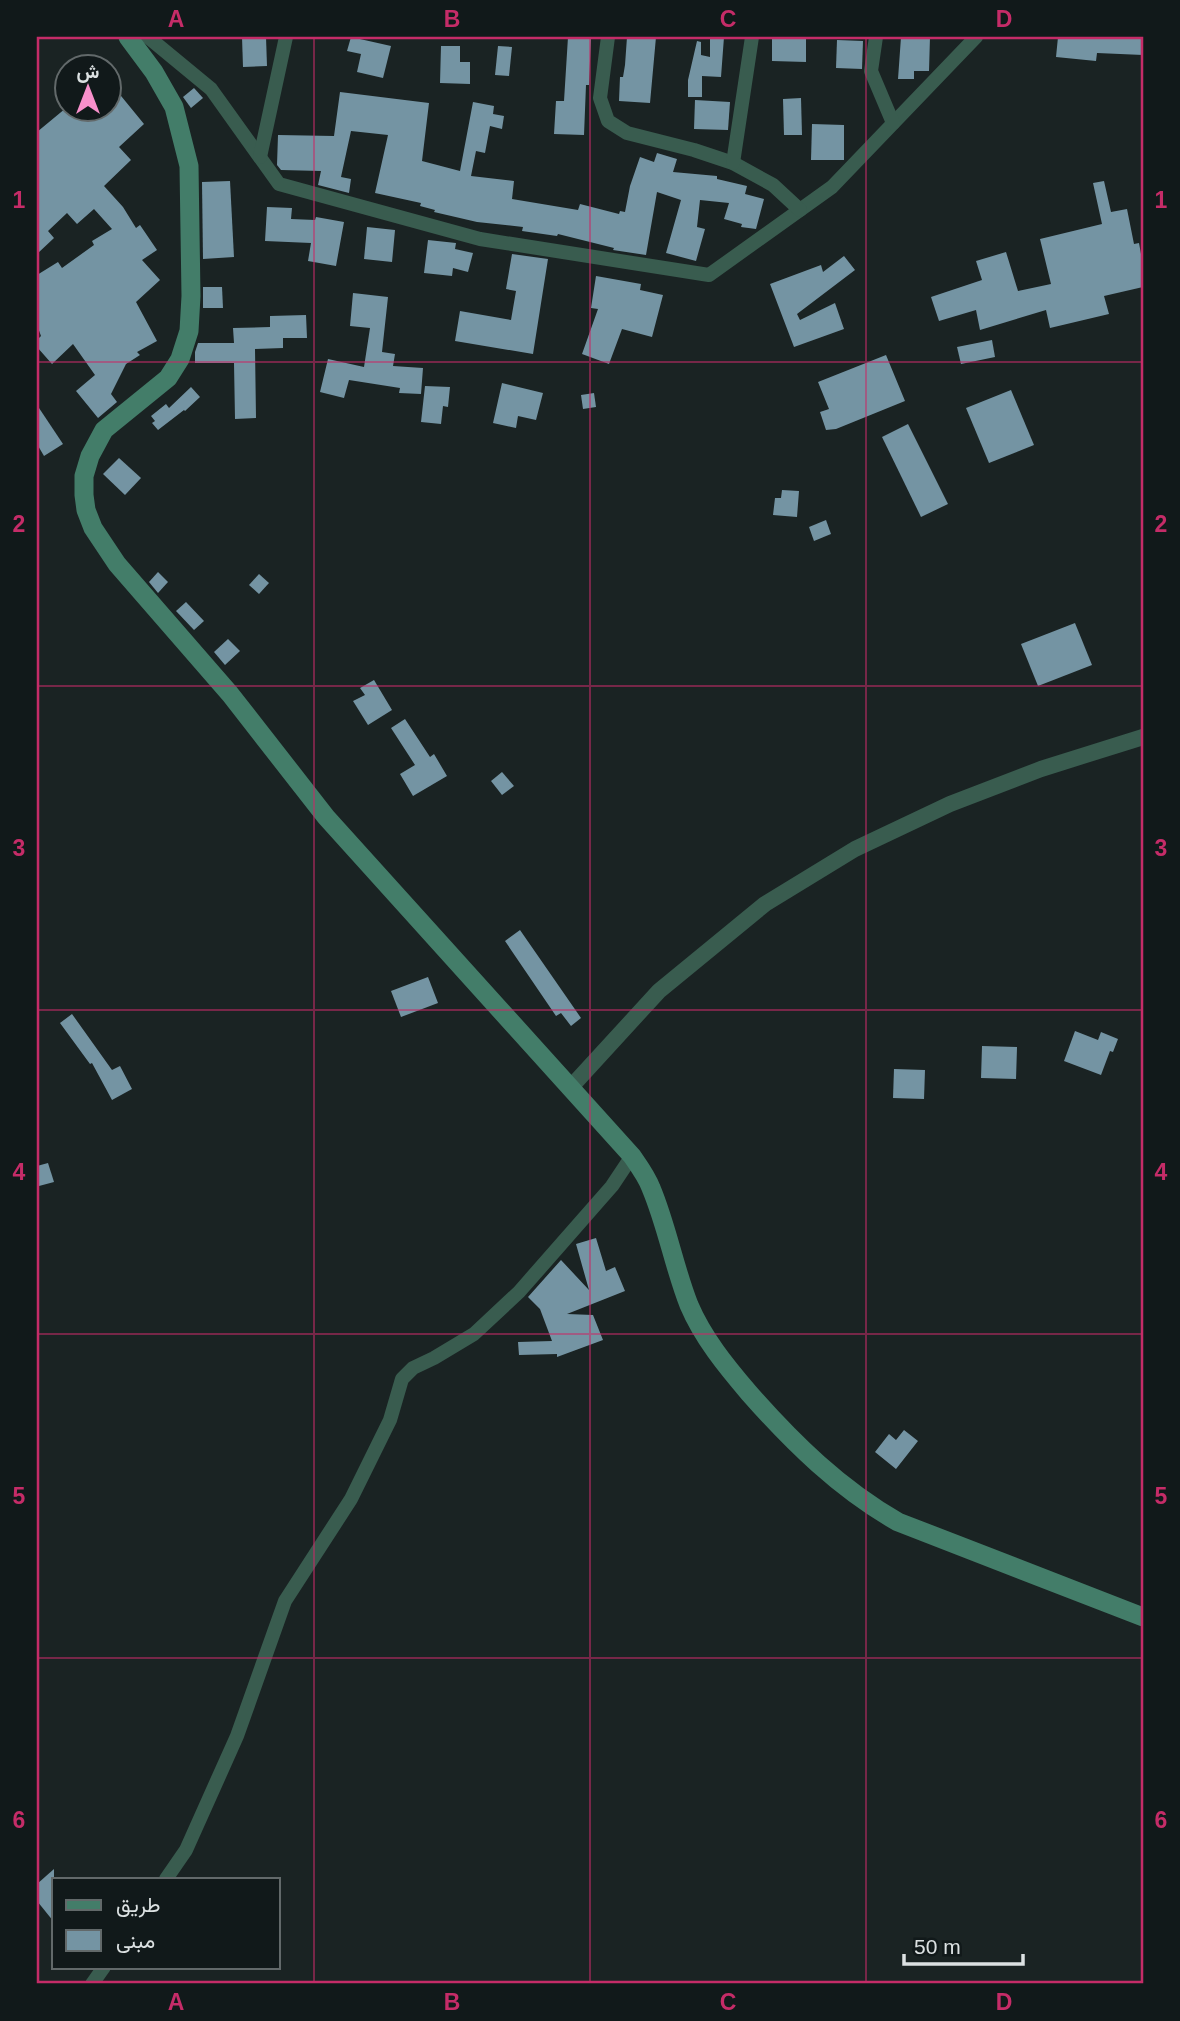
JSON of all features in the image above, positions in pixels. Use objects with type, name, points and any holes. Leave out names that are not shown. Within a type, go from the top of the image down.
[{"type":"main road","points":[[128,37],[154,72],[174,107],[188,166],[191,296],[188,331],[180,359],[169,378],[104,430],[90,456],[84,476],[84,495],[93,528],[117,565],[230,694],[327,817],[632,1156],[651,1186],[698,1326],[738,1380],[773,1420],[808,1454],[869,1505],[898,1522],[1143,1617]]},
{"type":"street","points":[[148,37],[211,89],[279,184],[467,235],[709,275],[832,187],[976,37]]},
{"type":"street","points":[[260,158],[286,37]]},
{"type":"street","points":[[608,37],[600,98],[607,121],[626,133],[733,163],[773,185],[800,210]]},
{"type":"street","points":[[733,163],[752,37]]},
{"type":"street","points":[[876,37],[871,71],[893,123]]},
{"type":"street","points":[[571,1087],[659,991],[765,904],[855,849],[950,804],[1041,769],[1143,737]]},
{"type":"street","points":[[167,1878],[186,1850],[237,1735],[285,1601],[351,1499],[390,1420],[402,1379],[413,1368],[474,1334],[519,1292],[612,1186],[632,1156]]},
{"type":"street","points":[[92,1984],[103,1968]]},
{"type":"building","points":[[242,37],[266,37],[267,66],[243,67]]},
{"type":"building","points":[[351,37],[391,46],[383,78],[357,72],[361,54],[347,51]]},
{"type":"building","points":[[568,37],[591,37],[584,135],[554,134],[556,101],[564,101]]},
{"type":"building","points":[[627,37],[656,37],[650,103],[619,101]]},
{"type":"building","points":[[710,37],[724,37],[721,77],[702,76],[702,97],[688,97],[688,80],[697,41],[701,42],[701,55],[710,57]]},
{"type":"building","points":[[772,37],[806,37],[806,62],[772,61]]},
{"type":"building","points":[[901,37],[930,37],[929,71],[914,71],[914,79],[898,79]]},
{"type":"building","points":[[1058,37],[1143,37],[1143,55],[1097,53],[1096,61],[1056,57]]},
{"type":"building","points":[[837,40],[863,41],[862,69],[836,68]]},
{"type":"building","points":[[441,46],[460,46],[460,62],[470,62],[470,84],[440,83]]},
{"type":"building","points":[[498,46],[512,47],[509,76],[495,75]]},
{"type":"building","points":[[194,88],[203,98],[191,108],[183,97]]},
{"type":"building","points":[[340,92],[429,103],[422,161],[460,171],[473,102],[494,106],[493,114],[504,116],[502,129],[490,126],[485,153],[476,151],[471,176],[514,181],[512,199],[578,210],[580,204],[619,214],[620,211],[625,212],[640,157],[654,162],[657,153],[677,159],[673,172],[717,176],[717,179],[747,186],[745,194],[764,199],[756,229],[741,227],[742,224],[724,219],[729,203],[700,200],[697,227],[705,229],[696,261],[666,253],[681,200],[657,192],[646,255],[613,250],[614,248],[558,234],[522,231],[523,227],[477,222],[434,212],[435,210],[420,206],[421,203],[375,193],[388,135],[351,131],[341,177],[351,179],[349,193],[318,185],[321,171],[281,170],[277,165],[278,135],[334,136]]},
{"type":"building","points":[[122,97],[144,124],[119,147],[131,160],[104,186],[123,207],[136,228],[140,225],[157,250],[142,260],[160,280],[136,302],[157,341],[137,352],[140,355],[126,364],[111,394],[117,402],[98,418],[76,391],[95,375],[73,344],[52,364],[37,347],[37,340],[41,336],[37,325],[37,275],[58,262],[62,268],[94,245],[92,241],[112,229],[94,209],[77,224],[67,213],[48,231],[54,238],[37,254],[37,132],[52,120],[52,122],[122,122]]},
{"type":"building","points":[[801,98],[802,135],[784,135],[783,99]]},
{"type":"building","points":[[695,100],[730,102],[728,130],[694,129]]},
{"type":"building","points":[[812,124],[844,125],[844,160],[811,160]]},
{"type":"building","points":[[230,181],[234,257],[203,259],[202,182]]},
{"type":"building","points":[[1104,181],[1111,212],[1127,209],[1134,244],[1139,243],[1143,287],[1104,296],[1109,314],[1050,328],[1046,310],[980,330],[976,310],[939,321],[931,297],[982,280],[976,261],[1006,252],[1018,291],[1051,284],[1040,239],[1102,224],[1093,183]]},
{"type":"building","points":[[267,207],[292,208],[291,219],[315,220],[316,217],[344,222],[336,266],[308,261],[311,243],[265,241]]},
{"type":"building","points":[[367,227],[395,230],[392,262],[364,259]]},
{"type":"building","points":[[428,240],[456,243],[455,249],[473,253],[468,272],[453,268],[452,276],[424,273]]},
{"type":"building","points":[[512,254],[548,259],[533,354],[455,341],[460,311],[511,320],[516,291],[506,289]]},
{"type":"building","points":[[844,256],[855,270],[797,314],[800,320],[835,303],[844,329],[794,347],[770,284],[821,265],[823,272]]},
{"type":"building","points":[[596,276],[641,284],[640,290],[663,295],[652,337],[622,329],[609,364],[582,354],[598,309],[591,308]]},
{"type":"building","points":[[203,287],[222,287],[223,308],[203,308]]},
{"type":"building","points":[[353,293],[388,297],[382,352],[395,354],[393,366],[423,368],[421,394],[399,393],[400,388],[349,380],[344,398],[320,392],[328,359],[364,367],[370,328],[350,326]]},
{"type":"building","points":[[306,315],[307,338],[283,338],[283,348],[255,349],[256,418],[235,419],[234,363],[195,363],[198,343],[234,343],[233,328],[270,327],[270,316]]},
{"type":"building","points":[[992,340],[995,357],[961,364],[957,347]]},
{"type":"building","points":[[886,355],[905,401],[836,429],[826,430],[820,412],[829,409],[818,382]]},
{"type":"building","points":[[502,383],[543,393],[536,420],[518,416],[516,428],[493,423]]},
{"type":"building","points":[[425,386],[450,387],[448,407],[443,406],[441,424],[421,422]]},
{"type":"building","points":[[191,387],[200,397],[158,430],[152,423],[155,421],[151,416],[166,404],[169,408]]},
{"type":"building","points":[[1011,390],[1034,445],[989,463],[966,408]]},
{"type":"building","points":[[594,393],[596,407],[583,409],[581,395]]},
{"type":"building","points":[[37,405],[63,444],[44,456],[37,444]]},
{"type":"building","points":[[908,424],[948,504],[921,517],[882,437]]},
{"type":"building","points":[[119,458],[141,478],[125,495],[103,474]]},
{"type":"building","points":[[782,490],[799,491],[797,517],[773,515],[775,498],[781,498]]},
{"type":"building","points":[[826,520],[831,534],[814,541],[809,527]]},
{"type":"building","points":[[158,572],[168,582],[158,593],[149,582]]},
{"type":"building","points":[[259,574],[269,583],[259,594],[249,585]]},
{"type":"building","points":[[186,602],[204,621],[194,630],[176,611]]},
{"type":"building","points":[[1075,623],[1092,665],[1038,686],[1021,644]]},
{"type":"building","points":[[228,639],[240,651],[225,665],[214,652]]},
{"type":"building","points":[[374,680],[392,710],[368,725],[353,701],[365,695],[360,688]]},
{"type":"building","points":[[405,719],[430,757],[434,754],[447,776],[413,796],[400,774],[415,765],[391,728]]},
{"type":"building","points":[[502,772],[514,786],[502,795],[491,781]]},
{"type":"building","points":[[520,930],[581,1018],[571,1026],[561,1013],[556,1016],[505,941]]},
{"type":"building","points":[[428,977],[438,1003],[401,1017],[391,991]]},
{"type":"building","points":[[72,1014],[112,1070],[120,1066],[132,1089],[112,1100],[92,1063],[90,1064],[60,1023]]},
{"type":"building","points":[[1075,1031],[1098,1040],[1101,1032],[1118,1039],[1113,1052],[1110,1051],[1101,1075],[1064,1061]]},
{"type":"building","points":[[982,1046],[1017,1047],[1016,1079],[981,1078]]},
{"type":"building","points":[[894,1069],[925,1070],[924,1099],[893,1098]]},
{"type":"building","points":[[48,1163],[54,1182],[39,1186],[37,1166]]},
{"type":"building","points":[[596,1238],[606,1271],[615,1267],[625,1291],[567,1314],[593,1315],[603,1340],[557,1357],[557,1354],[519,1355],[518,1342],[552,1341],[540,1309],[528,1297],[561,1260],[589,1290],[576,1244]]},
{"type":"building","points":[[904,1430],[918,1441],[896,1469],[875,1452],[889,1434],[896,1440]]},
{"type":"building","points":[[54,1869],[52,1920],[37,1901],[37,1884]]}]
